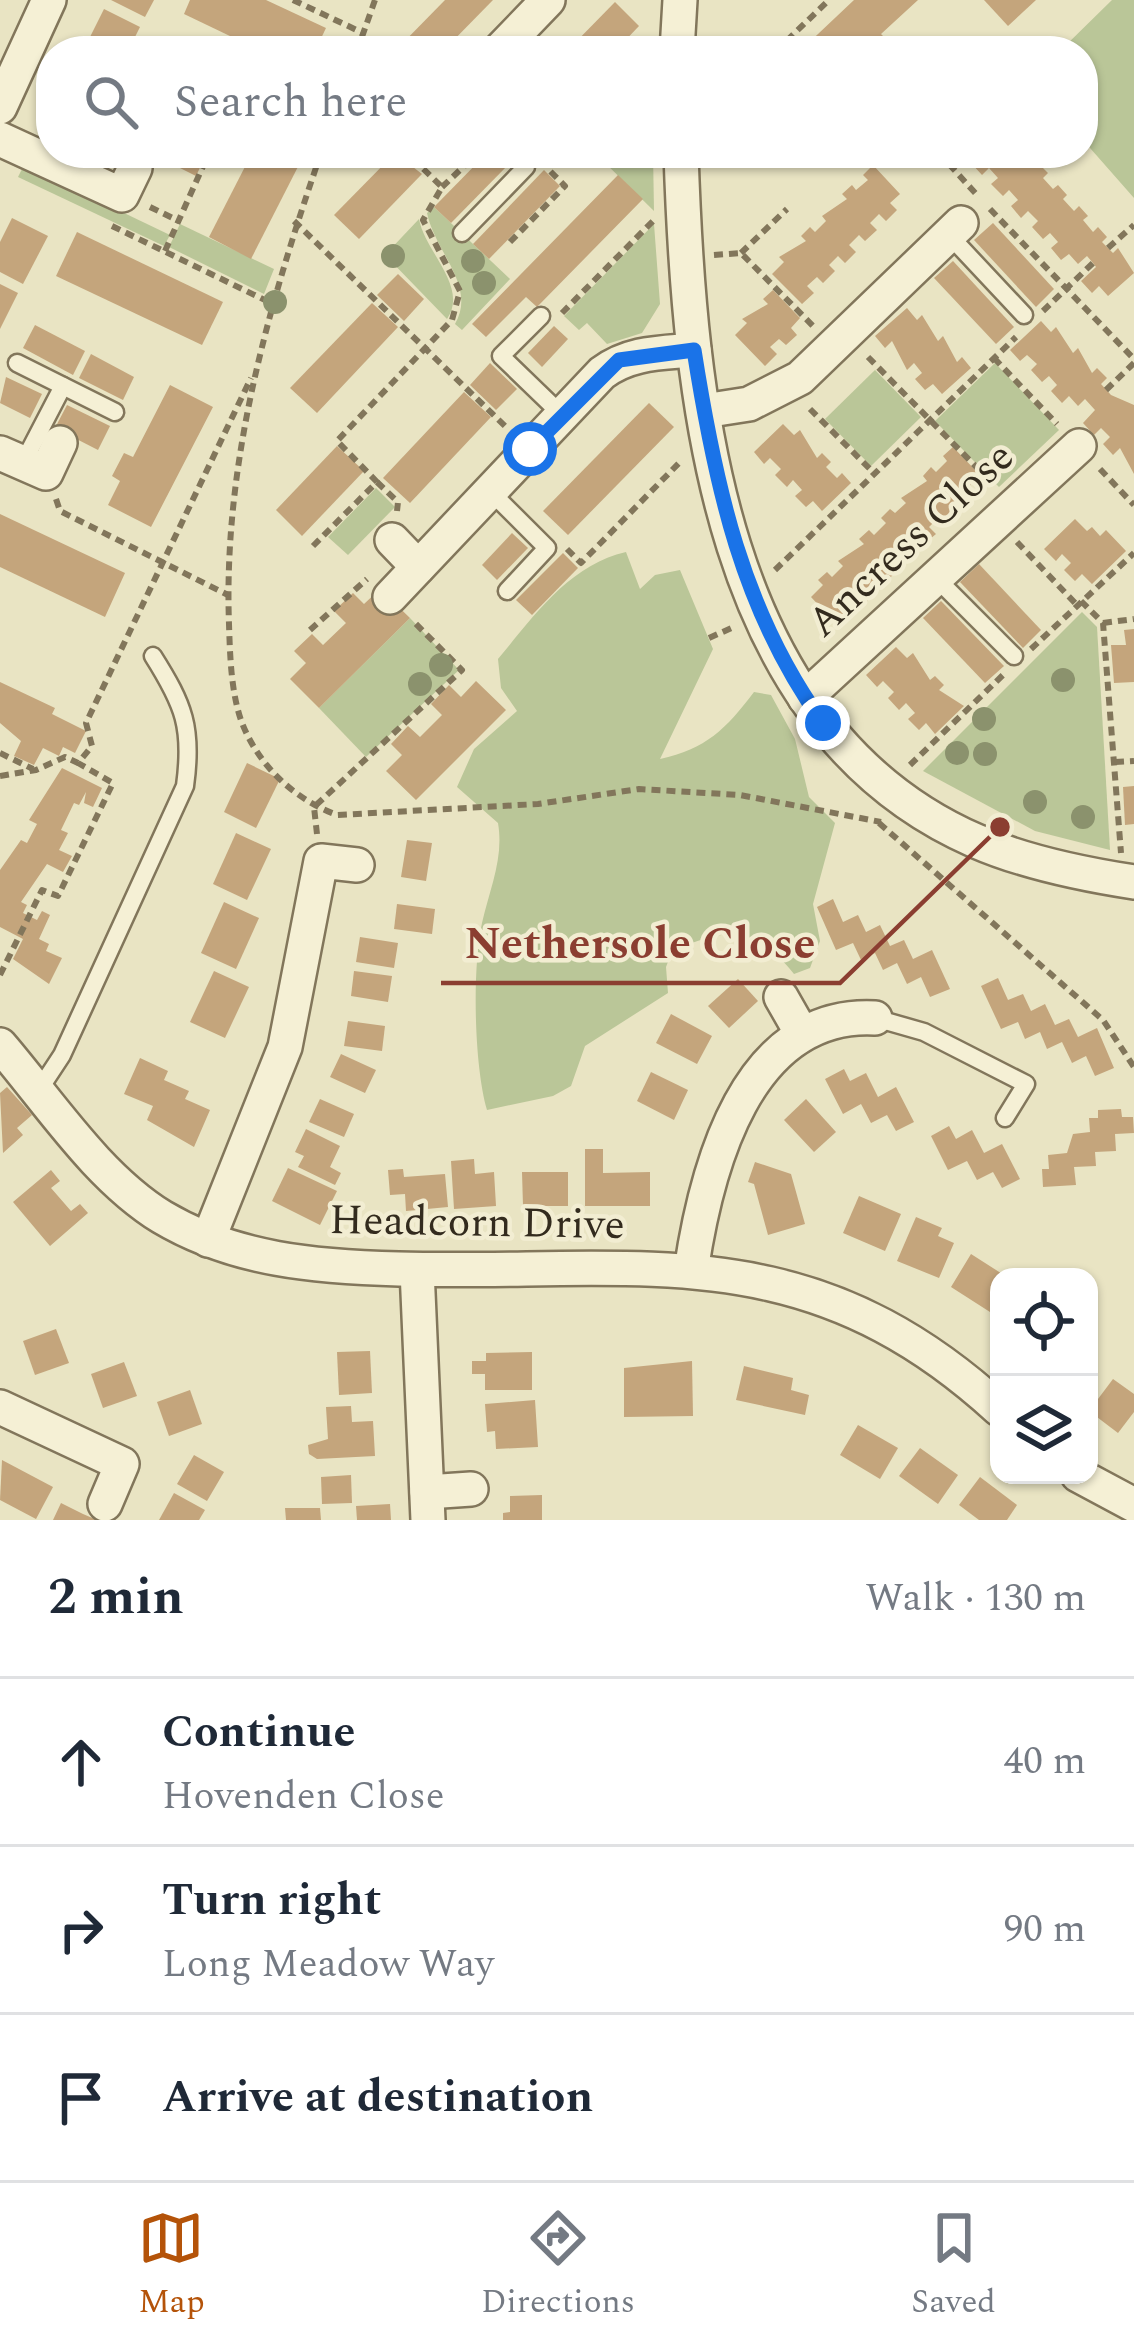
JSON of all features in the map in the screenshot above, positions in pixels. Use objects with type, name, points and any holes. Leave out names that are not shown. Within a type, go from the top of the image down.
[{"type":"street","points":[[0,107],[50,0]]},
{"type":"street","points":[[513,36],[548,0]]},
{"type":"street","points":[[678,36],[680,0]]},
{"type":"street","points":[[0,139],[36,156]]},
{"type":"street","points":[[63,168],[122,195],[134,168]]},
{"type":"street","points":[[681,168],[694,350],[732,544],[751,593],[805,698],[855,757],[915,806],[975,841],[1128,881]]},
{"type":"street","points":[[705,423],[788,386],[955,229]]},
{"type":"street","points":[[389,597],[619,360],[694,350]]},
{"type":"street","name":"Ancress Close","points":[[805,698],[1079,446]]},
{"type":"street","points":[[392,540],[418,567]]},
{"type":"street","points":[[208,1240],[285,1047],[320,861],[357,865]]},
{"type":"street","points":[[781,997],[802,1032]]},
{"type":"street","points":[[691,1271],[708,1180],[740,1104],[765,1066],[802,1032],[823,1021],[875,1018]]},
{"type":"street","name":"Headcorn Drive","points":[[0,1045],[128,1191],[161,1216],[208,1240],[297,1264],[417,1270],[691,1271],[763,1279],[820,1294],[888,1324],[953,1367],[990,1401]]},
{"type":"street","points":[[417,1270],[428,1506],[471,1489]]},
{"type":"street","points":[[0,1406],[122,1464],[105,1504]]},
{"type":"street","points":[[1095,1484],[1134,1505]]},
{"type":"lane","points":[[462,233],[524,168]]},
{"type":"lane","points":[[955,229],[1028,321]]},
{"type":"lane","points":[[541,316],[502,356],[562,416]]},
{"type":"lane","points":[[17,363],[116,412]]},
{"type":"lane","points":[[32,458],[63,386]]},
{"type":"lane","points":[[490,491],[548,548],[507,591]]},
{"type":"lane","points":[[936,578],[1014,656]]},
{"type":"lane","points":[[39,1090],[62,1055],[185,786],[191,740],[178,696],[153,656]]},
{"type":"lane","points":[[875,1018],[925,1032],[1026,1084],[1004,1118]]},
{"type":"path","points":[[293,0],[363,33]]},
{"type":"path","points":[[362,36],[375,0]]},
{"type":"path","points":[[792,36],[829,0]]},
{"type":"path","points":[[165,251],[202,168]]},
{"type":"path","points":[[316,168],[294,221],[258,364],[242,448],[228,595],[241,720],[261,759],[314,807],[337,815],[538,804],[640,789],[740,795],[879,823],[1103,1020],[1134,1066]]},
{"type":"path","points":[[422,168],[442,187]]},
{"type":"path","points":[[398,502],[338,441],[425,350],[460,303],[423,220],[442,187],[462,168]]},
{"type":"path","points":[[510,242],[566,186],[546,168]]},
{"type":"path","points":[[953,168],[1134,362],[1106,390]]},
{"type":"path","points":[[541,316],[556,320],[682,192]]},
{"type":"path","points":[[686,257],[741,253],[787,209]]},
{"type":"path","points":[[294,221],[530,449]]},
{"type":"path","points":[[103,222],[271,303]]},
{"type":"path","points":[[1108,248],[1134,225]]},
{"type":"path","points":[[741,253],[931,421],[1079,603],[1102,622],[1134,620]]},
{"type":"path","points":[[751,593],[1093,263]]},
{"type":"path","points":[[994,358],[1134,505]]},
{"type":"path","points":[[78,763],[92,746],[86,723],[258,364]]},
{"type":"path","points":[[788,386],[875,474]]},
{"type":"path","points":[[565,547],[581,563],[705,423]]},
{"type":"path","points":[[32,458],[60,511],[228,595]]},
{"type":"path","points":[[313,545],[376,482]]},
{"type":"path","points":[[1102,622],[1128,881]]},
{"type":"path","points":[[314,807],[462,670],[439,647]]},
{"type":"path","points":[[0,753],[36,770]]},
{"type":"path","points":[[0,776],[36,770],[65,757],[113,783],[58,896],[42,890],[0,975]]},
{"type":"path","points":[[1115,762],[1134,761]]},
{"type":"path","points":[[879,823],[915,806]]},
{"type":"green space","points":[[1112,0],[1134,0],[1134,198],[1098,157],[1098,36],[1075,36]]},
{"type":"green space","points":[[24,165],[170,235],[164,246],[18,177]]},
{"type":"green space","points":[[610,168],[653,168],[654,211]]},
{"type":"green space","points":[[434,207],[510,279],[462,330],[455,324],[461,296],[458,282],[427,213]]},
{"type":"green space","points":[[419,219],[453,295],[447,319],[385,255]]},
{"type":"green space","points":[[180,224],[274,269],[264,294],[169,247]]},
{"type":"green space","points":[[654,224],[660,304],[642,333],[607,344],[587,323],[579,330],[564,316]]},
{"type":"green space","points":[[995,363],[1059,430],[999,487],[935,421]]},
{"type":"green space","points":[[875,370],[921,417],[871,466],[825,419]]},
{"type":"green space","points":[[376,488],[395,507],[348,555],[328,537]]},
{"type":"green space","points":[[626,552],[640,589],[655,575],[680,570],[713,649],[660,759],[714,736],[754,692],[771,695],[795,739],[809,797],[835,823],[813,904],[820,941],[810,968],[794,974],[766,946],[739,935],[709,937],[672,951],[666,967],[668,993],[585,1046],[571,1086],[553,1096],[487,1110],[477,1043],[476,991],[482,923],[498,861],[498,823],[457,787],[474,749],[517,711],[501,688],[498,659],[570,580]]},
{"type":"green space","points":[[1082,612],[1097,627],[1110,850],[1035,831],[923,771]]},
{"type":"green space","points":[[410,618],[459,670],[366,757],[319,708]]},
{"type":"building","points":[[111,0],[154,0],[145,17]]},
{"type":"building","points":[[190,0],[266,0],[326,28],[322,36],[230,36],[184,14]]},
{"type":"building","points":[[445,0],[493,0],[458,36],[410,36]]},
{"type":"building","points":[[854,0],[918,0],[883,36],[816,36]]},
{"type":"building","points":[[984,0],[1036,0],[1008,26]]},
{"type":"building","points":[[615,2],[639,26],[629,36],[582,36]]},
{"type":"building","points":[[104,9],[140,27],[136,36],[90,36]]},
{"type":"building","points":[[244,168],[297,168],[251,259],[209,237]]},
{"type":"building","points":[[380,168],[414,168],[422,174],[359,239],[334,215]]},
{"type":"building","points":[[472,168],[505,168],[451,223],[434,207]]},
{"type":"building","points":[[876,168],[900,194],[890,203],[897,210],[886,221],[879,214],[870,223],[877,230],[865,241],[859,235],[849,245],[856,252],[845,263],[838,256],[829,265],[835,271],[823,283],[817,277],[807,286],[814,293],[802,304],[772,274],[784,262],[779,257],[806,241],[801,236],[810,227],[815,232],[826,221],[822,216],[847,199],[842,194],[868,180],[863,175]]},
{"type":"building","points":[[989,168],[1043,168],[1048,173],[1043,178],[1053,189],[1058,185],[1074,211],[1079,206],[1088,216],[1083,220],[1093,232],[1098,227],[1107,237],[1102,242],[1113,253],[1118,248],[1134,273],[1108,296],[1099,286],[1092,293],[1081,281],[1096,267],[1093,263],[1087,256],[1078,264],[1069,254],[1061,260],[1051,248],[1058,242],[1050,233],[1043,239],[1032,227],[1038,221],[1028,211],[1021,218],[1011,206],[1018,200],[1009,190],[1003,196],[991,184],[998,178]]},
{"type":"building","points":[[544,170],[560,186],[489,259],[473,244]]},
{"type":"building","points":[[618,175],[643,199],[537,307],[526,297],[486,337],[472,324]]},
{"type":"building","points":[[12,218],[48,236],[23,284],[0,272],[0,242]]},
{"type":"building","points":[[993,223],[1054,289],[1036,307],[974,240]]},
{"type":"building","points":[[77,232],[223,302],[202,345],[56,276]]},
{"type":"building","points":[[953,261],[1014,327],[996,344],[934,278]]},
{"type":"building","points":[[398,274],[424,299],[404,321],[377,295]]},
{"type":"building","points":[[0,284],[18,293],[0,329]]},
{"type":"building","points":[[773,290],[800,318],[791,328],[797,335],[786,345],[779,339],[770,347],[777,354],[765,366],[735,335],[747,323],[742,319],[768,304],[763,299]]},
{"type":"building","points":[[372,303],[398,327],[317,413],[290,388]]},
{"type":"building","points":[[907,308],[917,320],[922,315],[938,341],[943,336],[957,362],[962,357],[971,368],[942,394],[933,384],[925,390],[915,379],[922,373],[914,363],[907,370],[892,341],[885,348],[875,336]]},
{"type":"building","points":[[1041,321],[1051,332],[1056,327],[1073,353],[1078,348],[1092,373],[1097,368],[1107,378],[1101,384],[1111,395],[1134,405],[1134,474],[1120,448],[1113,455],[1103,444],[1110,437],[1101,428],[1094,435],[1083,423],[1095,410],[1085,399],[1078,406],[1069,396],[1062,403],[1051,391],[1057,385],[1049,376],[1042,382],[1031,370],[1037,364],[1027,355],[1020,361],[1010,350]]},
{"type":"building","points":[[35,325],[85,351],[73,375],[23,348]]},
{"type":"building","points":[[554,326],[568,339],[542,367],[528,353]]},
{"type":"building","points":[[91,354],[134,377],[123,400],[79,378]]},
{"type":"building","points":[[490,363],[517,389],[496,410],[470,385]]},
{"type":"building","points":[[6,377],[42,394],[30,418],[0,403]]},
{"type":"building","points":[[170,385],[213,407],[151,527],[108,505],[120,481],[112,476],[124,453],[133,457]]},
{"type":"building","points":[[464,392],[491,417],[410,503],[383,478]]},
{"type":"building","points":[[649,403],[674,427],[568,535],[543,511]]},
{"type":"building","points":[[67,405],[110,426],[98,450],[55,428]]},
{"type":"building","points":[[783,424],[794,435],[800,430],[817,458],[822,453],[831,462],[826,467],[851,483],[822,511],[813,501],[806,507],[795,496],[802,490],[793,480],[787,487],[775,475],[781,469],[770,458],[764,464],[754,452]]},
{"type":"building","points":[[337,446],[364,471],[302,536],[276,510]]},
{"type":"building","points":[[953,447],[980,475],[970,485],[977,492],[966,502],[960,496],[950,505],[956,511],[944,523],[939,517],[929,527],[936,534],[924,544],[918,537],[909,547],[915,553],[903,565],[897,558],[887,567],[894,574],[881,586],[876,580],[866,589],[872,596],[862,607],[855,601],[846,609],[852,616],[840,628],[811,597],[823,585],[818,580],[827,572],[832,577],[843,566],[838,561],[864,544],[859,539],[869,530],[874,535],[886,523],[881,518],[906,503],[901,498],[927,481],[923,476],[931,467],[936,472]]},
{"type":"building","points":[[0,514],[125,573],[105,617],[0,567]]},
{"type":"building","points":[[1075,519],[1100,536],[1106,530],[1126,551],[1092,584],[1082,574],[1075,581],[1064,570],[1071,563],[1062,554],[1056,561],[1044,549]]},
{"type":"building","points":[[512,533],[528,548],[497,580],[482,565]]},
{"type":"building","points":[[563,553],[578,568],[532,615],[516,600]]},
{"type":"building","points":[[979,564],[1041,630],[1023,648],[960,582]]},
{"type":"building","points":[[380,589],[410,618],[319,708],[290,679],[306,663],[294,651],[312,634],[323,645],[346,623],[334,611],[353,593],[364,604]]},
{"type":"building","points":[[941,601],[1004,666],[985,683],[923,618]]},
{"type":"building","points":[[1134,629],[1134,682],[1114,683],[1111,645],[1126,645],[1124,630]]},
{"type":"building","points":[[896,647],[907,658],[913,653],[930,680],[935,676],[944,685],[939,690],[964,706],[935,734],[926,723],[919,730],[908,719],[915,713],[906,703],[899,710],[888,698],[894,692],[883,681],[877,687],[866,675]]},
{"type":"building","points":[[476,681],[506,710],[416,800],[386,771],[402,755],[391,744],[408,726],[420,737],[442,715],[431,704],[449,685],[461,697]]},
{"type":"building","points":[[0,682],[55,708],[52,714],[86,731],[75,753],[63,747],[59,756],[43,748],[34,765],[14,756],[21,741],[0,723]]},
{"type":"building","points":[[247,763],[280,779],[256,828],[224,812]]},
{"type":"building","points":[[62,768],[102,788],[93,807],[84,803],[86,792],[79,805],[74,803],[61,830],[68,833],[59,850],[72,856],[63,872],[47,864],[21,902],[27,905],[23,913],[37,920],[42,911],[50,915],[39,939],[49,944],[46,951],[62,958],[49,984],[13,959],[23,939],[0,927],[0,870],[21,840],[27,843],[37,824],[29,820]]},
{"type":"building","points":[[1134,786],[1134,824],[1125,825],[1123,787]]},
{"type":"building","points":[[236,833],[271,849],[247,900],[213,884]]},
{"type":"building","points":[[407,840],[432,843],[426,881],[401,877]]},
{"type":"building","points":[[833,899],[843,922],[858,915],[866,932],[880,925],[890,946],[904,940],[913,959],[932,950],[950,989],[930,997],[921,977],[907,984],[897,963],[883,970],[875,953],[861,960],[853,943],[836,950],[817,907]]},
{"type":"building","points":[[224,902],[259,918],[236,969],[201,953]]},
{"type":"building","points":[[397,904],[435,909],[432,934],[394,929]]},
{"type":"building","points":[[360,937],[398,943],[394,968],[356,962]]},
{"type":"building","points":[[214,971],[249,987],[225,1038],[190,1022]]},
{"type":"building","points":[[354,971],[392,976],[388,1002],[351,996]]},
{"type":"building","points":[[998,978],[1008,1000],[1023,994],[1031,1011],[1045,1004],[1055,1025],[1069,1019],[1078,1037],[1097,1028],[1114,1068],[1095,1076],[1086,1056],[1072,1063],[1062,1042],[1047,1049],[1040,1032],[1025,1039],[1018,1022],[1001,1029],[981,986]]},
{"type":"building","points":[[738,979],[758,1001],[729,1028],[708,1006]]},
{"type":"building","points":[[671,1014],[712,1036],[697,1064],[656,1043]]},
{"type":"building","points":[[348,1021],[385,1026],[382,1051],[344,1046]]},
{"type":"building","points":[[341,1054],[376,1070],[365,1093],[330,1077]]},
{"type":"building","points":[[140,1058],[168,1071],[164,1080],[189,1091],[185,1099],[210,1110],[194,1147],[147,1120],[153,1106],[124,1094]]},
{"type":"building","points":[[844,1069],[850,1081],[866,1073],[878,1097],[896,1087],[914,1122],[896,1131],[887,1115],[871,1123],[861,1104],[843,1114],[825,1079]]},
{"type":"building","points":[[651,1072],[688,1090],[674,1120],[637,1101]]},
{"type":"building","points":[[7,1087],[32,1115],[17,1128],[23,1135],[3,1153],[0,1093]]},
{"type":"building","points":[[320,1099],[354,1114],[344,1137],[309,1122]]},
{"type":"building","points":[[806,1099],[836,1132],[814,1152],[784,1120]]},
{"type":"building","points":[[1121,1109],[1122,1117],[1133,1117],[1134,1133],[1115,1134],[1116,1151],[1095,1152],[1096,1166],[1074,1167],[1076,1185],[1043,1187],[1042,1169],[1049,1169],[1048,1155],[1067,1153],[1073,1134],[1090,1132],[1089,1118],[1098,1118],[1098,1110]]},
{"type":"building","points":[[949,1126],[956,1139],[972,1130],[984,1153],[1002,1144],[1020,1179],[1002,1188],[993,1172],[977,1180],[967,1161],[948,1170],[931,1136]]},
{"type":"building","points":[[306,1129],[340,1146],[330,1167],[341,1173],[335,1185],[298,1167],[304,1156],[295,1152]]},
{"type":"building","points":[[585,1149],[603,1149],[603,1173],[650,1172],[650,1206],[585,1206]]},
{"type":"building","points":[[474,1159],[475,1174],[494,1172],[496,1206],[454,1209],[451,1161]]},
{"type":"building","points":[[755,1162],[791,1174],[805,1224],[768,1235],[754,1184],[748,1182]]},
{"type":"building","points":[[288,1168],[337,1191],[320,1225],[272,1201]]},
{"type":"building","points":[[403,1169],[404,1177],[445,1174],[448,1207],[406,1211],[405,1194],[390,1195],[388,1170]]},
{"type":"building","points":[[51,1170],[60,1181],[51,1188],[71,1211],[80,1204],[88,1213],[50,1246],[13,1202]]},
{"type":"building","points":[[522,1172],[568,1172],[568,1206],[523,1206]]},
{"type":"building","points":[[859,1196],[901,1214],[885,1251],[843,1233]]},
{"type":"building","points":[[916,1217],[942,1228],[938,1236],[954,1243],[939,1278],[897,1261]]},
{"type":"building","points":[[971,1254],[993,1268],[990,1312],[951,1287]]},
{"type":"building","points":[[56,1329],[69,1363],[35,1375],[23,1341]]},
{"type":"building","points":[[370,1351],[372,1393],[339,1395],[337,1352]]},
{"type":"building","points":[[532,1352],[532,1390],[485,1390],[485,1374],[472,1374],[472,1361],[486,1361],[486,1353]]},
{"type":"building","points":[[692,1361],[693,1416],[624,1417],[624,1368]]},
{"type":"building","points":[[124,1362],[137,1396],[103,1408],[91,1374]]},
{"type":"building","points":[[744,1366],[793,1378],[791,1390],[809,1395],[805,1415],[736,1400]]},
{"type":"building","points":[[1113,1379],[1134,1394],[1134,1412],[1118,1433],[1098,1418],[1098,1399]]},
{"type":"building","points":[[190,1390],[202,1424],[169,1436],[157,1402]]},
{"type":"building","points":[[535,1400],[538,1447],[496,1449],[495,1431],[487,1432],[485,1404]]},
{"type":"building","points":[[351,1406],[352,1422],[373,1421],[375,1456],[317,1459],[309,1454],[308,1445],[328,1439],[326,1407]]},
{"type":"building","points":[[858,1425],[898,1448],[880,1479],[840,1455]]},
{"type":"building","points":[[920,1448],[958,1475],[938,1504],[899,1476]]},
{"type":"building","points":[[194,1455],[224,1472],[207,1501],[177,1484]]},
{"type":"building","points":[[2,1460],[53,1487],[36,1519],[0,1500]]},
{"type":"building","points":[[351,1475],[352,1503],[322,1504],[321,1477]]},
{"type":"building","points":[[980,1477],[1017,1505],[1007,1520],[979,1520],[959,1505]]},
{"type":"building","points":[[174,1493],[205,1510],[199,1520],[159,1520]]},
{"type":"building","points":[[542,1495],[542,1520],[503,1520],[503,1513],[510,1512],[510,1496]]},
{"type":"building","points":[[61,1503],[83,1514],[97,1520],[53,1520]]},
{"type":"building","points":[[390,1504],[391,1520],[357,1520],[356,1506]]},
{"type":"building","points":[[285,1508],[320,1508],[321,1520],[286,1520]]},
{"type":"place","name":"Nethersole Close","points":[[1000,827]]},
{"type":"route","points":[[530,449],[619,360],[694,350],[732,544],[771,638],[823,723]]}]
